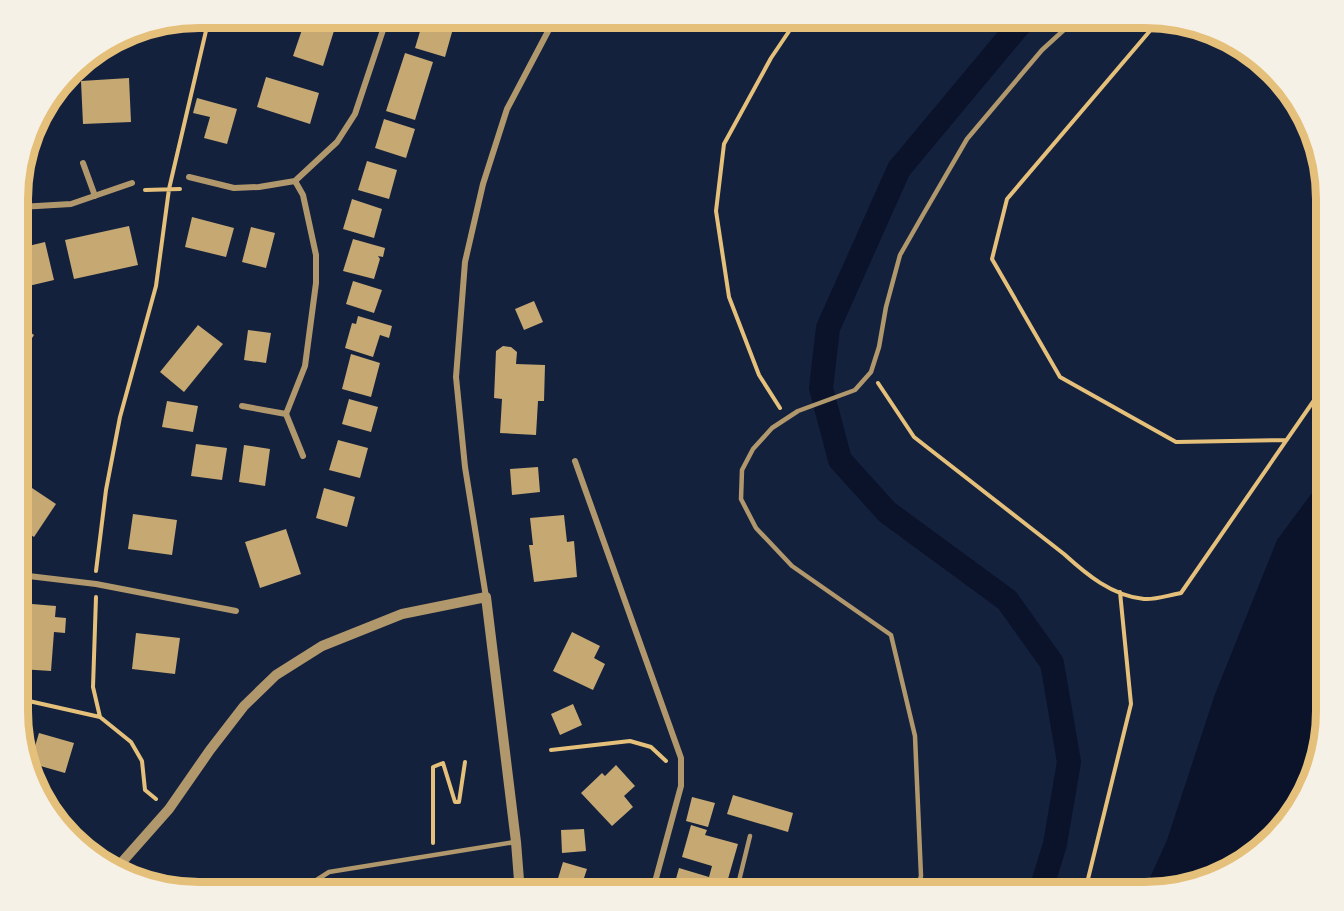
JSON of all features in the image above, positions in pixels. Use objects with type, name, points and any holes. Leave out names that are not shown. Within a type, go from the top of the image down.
[{"type":"street","points":[[189,177],[234,188],[259,188],[295,181],[337,142],[355,114],[384,28]]},
{"type":"street","points":[[519,882],[486,597],[465,467],[456,377],[465,262],[483,184],[507,109],[550,28]]},
{"type":"street","points":[[82,163],[94,196]]},
{"type":"street","points":[[295,181],[303,195],[316,255],[316,283],[305,366],[285,414],[303,456]]},
{"type":"street","points":[[28,207],[71,204],[132,183]]},
{"type":"street","points":[[242,406],[285,414]]},
{"type":"street","points":[[576,461],[681,758],[681,786],[655,882]]},
{"type":"street","points":[[29,576],[96,584],[236,611]]},
{"type":"street","points":[[121,863],[169,809],[244,706],[276,675],[322,646],[402,614],[486,597]]},
{"type":"lane","points":[[919,882],[921,876],[915,736],[891,635],[792,566],[756,528],[741,499],[742,470],[753,449],[772,428],[798,411],[855,390],[871,372],[900,255],[929,203],[967,139],[1042,50],[1065,29]]},
{"type":"lane","points":[[739,882],[750,836]]},
{"type":"lane","points":[[314,882],[329,872],[516,842]]},
{"type":"path","points":[[99,717],[93,687],[96,567],[112,459],[120,417],[156,286],[169,189],[206,30],[210,28]]},
{"type":"path","points":[[786,418],[759,375],[729,297],[716,211],[724,144],[771,58],[791,29]]},
{"type":"path","points":[[1152,29],[1007,199],[992,258],[1060,377],[1176,442],[1286,440]]},
{"type":"path","points":[[132,183],[144,190],[181,189],[189,177]]},
{"type":"path","points":[[871,372],[914,437],[1085,573],[1112,590],[1144,599],[1181,593],[1315,399]]},
{"type":"path","points":[[1086,882],[1131,704],[1120,592]]},
{"type":"path","points":[[29,701],[99,717],[130,742],[141,760],[145,790],[169,809]]},
{"type":"path","points":[[551,750],[630,741],[651,747],[665,760],[668,768]]},
{"type":"path","points":[[433,855],[433,767],[443,763],[455,802],[459,802],[465,762]]},
{"type":"water","points":[[1315,489],[1315,723],[1309,757],[1279,817],[1249,847],[1220,865],[1189,877],[1148,882],[1167,840],[1215,694],[1277,540]]},
{"type":"building","points":[[303,28],[335,28],[323,66],[293,56]]},
{"type":"building","points":[[421,28],[453,28],[445,57],[415,48]]},
{"type":"building","points":[[405,53],[433,62],[415,120],[386,111]]},
{"type":"building","points":[[266,77],[319,93],[310,124],[257,107]]},
{"type":"building","points":[[129,78],[131,122],[83,124],[81,81]]},
{"type":"building","points":[[197,98],[237,109],[227,144],[204,138],[210,117],[193,113]]},
{"type":"building","points":[[384,119],[415,129],[406,158],[375,148]]},
{"type":"building","points":[[367,161],[397,170],[389,199],[358,190]]},
{"type":"building","points":[[352,199],[382,209],[374,238],[343,229]]},
{"type":"building","points":[[192,217],[234,228],[226,257],[185,247]]},
{"type":"building","points":[[129,226],[138,265],[74,279],[65,240]]},
{"type":"building","points":[[251,227],[275,233],[266,268],[242,262]]},
{"type":"building","points":[[353,239],[385,248],[383,257],[378,256],[380,259],[374,279],[343,271]]},
{"type":"building","points":[[45,242],[54,280],[28,286],[28,246]]},
{"type":"building","points":[[353,281],[382,290],[374,313],[346,304]]},
{"type":"building","points":[[534,301],[543,322],[524,330],[515,309]]},
{"type":"building","points":[[358,316],[392,326],[389,338],[380,335],[373,357],[345,348],[352,323],[356,324]]},
{"type":"building","points":[[198,325],[223,344],[184,392],[160,372]]},
{"type":"building","points":[[248,330],[271,333],[266,363],[244,360]]},
{"type":"building","points":[[28,331],[34,335],[28,344]]},
{"type":"building","points":[[503,346],[511,347],[517,352],[516,364],[545,365],[544,401],[538,401],[536,435],[500,433],[502,399],[494,398],[496,351]]},
{"type":"building","points":[[351,354],[380,363],[371,397],[342,389]]},
{"type":"building","points":[[349,399],[378,407],[371,432],[342,424]]},
{"type":"building","points":[[167,401],[198,406],[193,432],[162,427]]},
{"type":"building","points":[[338,440],[368,448],[360,478],[329,470]]},
{"type":"building","points":[[196,444],[227,448],[222,480],[191,476]]},
{"type":"building","points":[[244,445],[270,449],[265,486],[239,482]]},
{"type":"building","points":[[538,467],[540,492],[512,495],[510,469]]},
{"type":"building","points":[[29,486],[56,504],[34,537],[29,534]]},
{"type":"building","points":[[324,488],[355,497],[347,527],[316,518]]},
{"type":"building","points":[[133,514],[177,520],[172,555],[128,549]]},
{"type":"building","points":[[564,515],[567,542],[574,541],[577,577],[534,582],[529,545],[533,545],[530,518]]},
{"type":"building","points":[[286,529],[301,574],[260,588],[245,542]]},
{"type":"building","points":[[29,604],[56,606],[55,617],[66,618],[65,633],[54,632],[51,671],[29,670]]},
{"type":"building","points":[[572,632],[600,646],[594,658],[605,664],[593,690],[553,671]]},
{"type":"building","points":[[136,633],[180,638],[175,674],[132,669]]},
{"type":"building","points":[[573,704],[582,725],[560,735],[551,714]]},
{"type":"building","points":[[39,733],[74,743],[65,773],[37,765],[33,752]]},
{"type":"building","points":[[616,765],[635,786],[624,796],[633,807],[612,826],[581,793],[602,773],[605,776]]},
{"type":"building","points":[[733,795],[793,813],[788,832],[727,814]]},
{"type":"building","points":[[692,797],[715,803],[708,827],[686,821]]},
{"type":"building","points":[[691,825],[707,830],[705,835],[738,844],[727,882],[675,882],[679,868],[709,877],[712,866],[682,857]]},
{"type":"building","points":[[584,829],[586,851],[562,853],[561,830]]},
{"type":"building","points":[[563,862],[587,869],[583,882],[557,882]]},
{"type":"waterway","points":[[1016,29],[899,169],[828,328],[821,388],[840,460],[887,512],[1007,600],[1052,663],[1069,762],[1055,844],[1043,882]]}]
